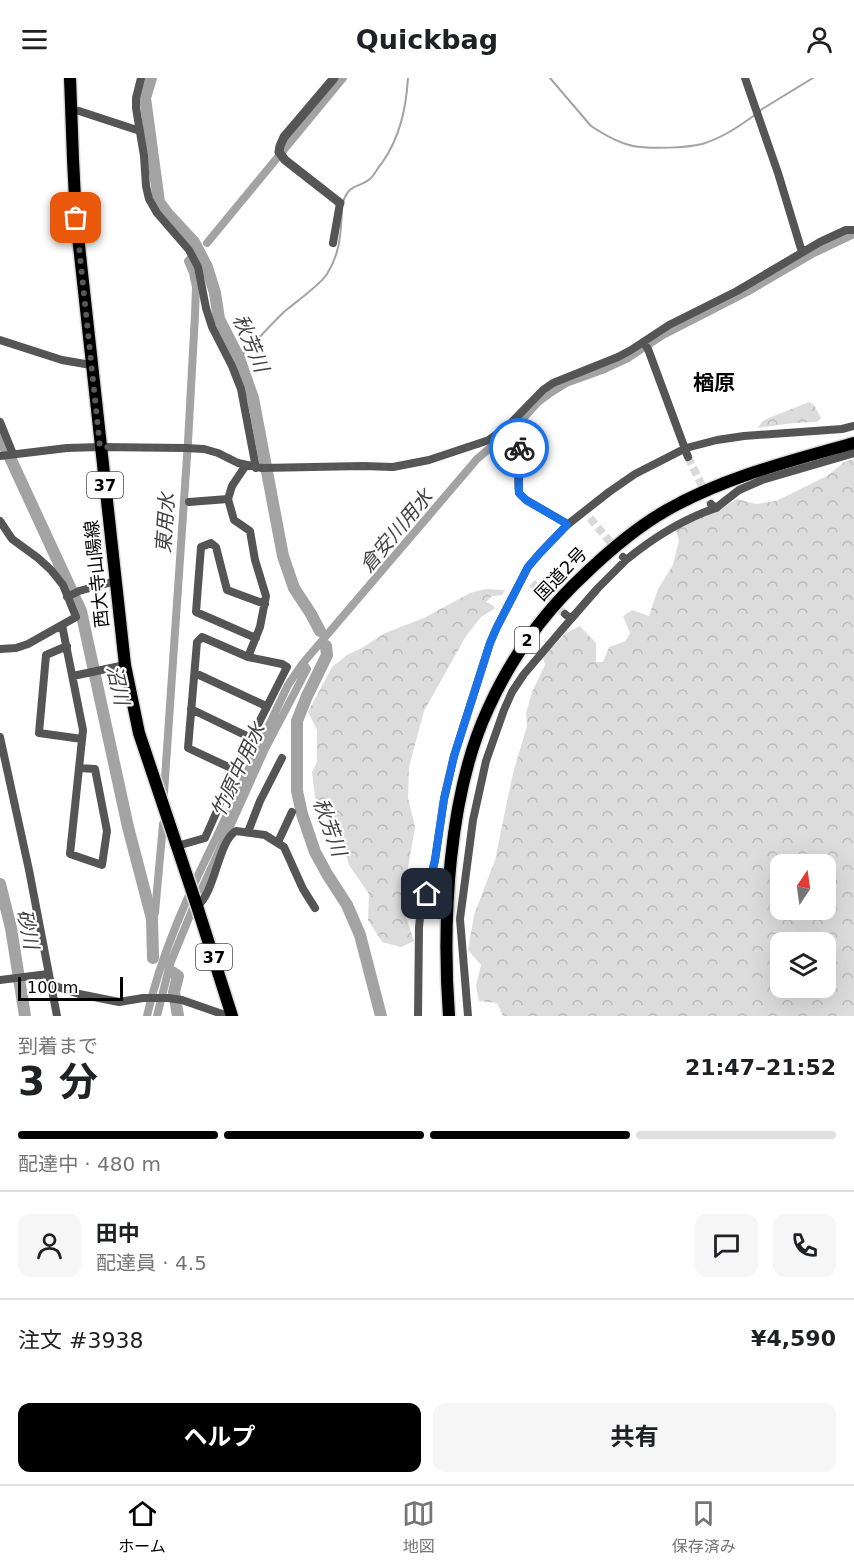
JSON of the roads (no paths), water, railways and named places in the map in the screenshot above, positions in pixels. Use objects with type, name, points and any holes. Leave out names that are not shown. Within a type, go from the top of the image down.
[{"type":"main road","name":"西大寺山陽線","points":[[70,78],[76,218],[125,665],[139,733],[196,903],[230,1016]]},
{"type":"main road","name":"国道2号","points":[[449,1016],[446,961],[450,869],[455,824],[463,785],[487,710],[506,672],[529,637],[553,606],[607,553],[667,510],[745,475],[854,443]]},
{"type":"street","points":[[141,78],[136,108],[149,199],[157,213],[189,250],[198,267],[212,327],[241,389],[259,468]]},
{"type":"street","points":[[333,243],[340,203],[285,160],[279,152],[284,137],[334,78]]},
{"type":"street","points":[[745,78],[802,252]]},
{"type":"street","points":[[71,110],[140,131]]},
{"type":"street","points":[[0,456],[67,448],[100,447],[188,448],[218,453],[259,468],[356,466],[383,468],[429,460],[480,444],[499,434],[511,427],[543,390],[553,383],[645,345],[669,325],[737,291],[838,233],[854,230]]},
{"type":"street","points":[[0,340],[62,360],[91,365]]},
{"type":"street","points":[[645,345],[688,457]]},
{"type":"street","points":[[0,422],[13,454]]},
{"type":"street","points":[[418,1016],[421,909],[435,860],[442,807],[459,738],[490,643],[528,567],[567,525],[587,514],[635,474],[686,448],[744,436],[854,426]]},
{"type":"street","points":[[511,427],[518,441],[519,493],[526,500],[567,525]]},
{"type":"street","points":[[468,1016],[460,919],[473,820],[486,761],[504,710],[524,674],[568,617],[624,558],[739,490],[762,480],[854,453]]},
{"type":"street","points":[[246,465],[232,486],[228,499],[234,520],[250,531],[255,560],[266,596],[256,638],[248,657]]},
{"type":"street","points":[[189,502],[228,499]]},
{"type":"street","points":[[0,521],[12,539],[38,558],[63,585],[76,617],[28,644],[16,648],[0,649]]},
{"type":"street","points":[[256,638],[196,612],[201,548],[211,543],[216,547],[227,590],[265,604]]},
{"type":"street","points":[[524,576],[532,583]]},
{"type":"street","points":[[68,597],[79,591],[116,581]]},
{"type":"street","points":[[62,625],[83,730],[82,739],[70,854],[102,865],[107,831],[95,769],[79,768]]},
{"type":"street","points":[[177,846],[205,838],[235,770],[287,667],[248,657],[202,637],[197,642],[188,748],[235,770]]},
{"type":"street","points":[[67,646],[46,655],[39,733],[82,739]]},
{"type":"street","points":[[73,676],[125,665]]},
{"type":"street","points":[[195,673],[266,706]]},
{"type":"street","points":[[191,709],[251,738]]},
{"type":"street","points":[[0,736],[29,870],[44,975],[51,988],[57,1016]]},
{"type":"street","points":[[248,832],[260,801],[282,758]]},
{"type":"street","points":[[278,842],[292,812]]},
{"type":"street","points":[[196,903],[203,900],[231,833],[236,831],[265,835],[284,847],[303,889],[315,908]]},
{"type":"street","points":[[0,980],[44,975]]},
{"type":"street","points":[[51,988],[58,987],[119,1002],[143,998],[182,1000],[230,1016]]},
{"type":"waterway","name":"秋芳川","points":[[151,78],[145,98],[159,202],[194,242],[207,267],[215,293],[219,319],[239,358],[253,398],[283,556],[294,588],[320,631]]},
{"type":"waterway","points":[[207,243],[343,78]]},
{"type":"waterway","points":[[343,202],[349,191],[371,178],[388,153],[401,122],[408,78]]},
{"type":"waterway","points":[[550,78],[591,126],[611,138],[633,146],[668,148],[702,144],[736,128],[755,115]]},
{"type":"waterway","points":[[759,111],[813,78]]},
{"type":"waterway","points":[[239,358],[285,311],[327,274],[337,251],[342,210]]},
{"type":"waterway","name":"倉安川用水","points":[[147,1016],[160,970],[186,903],[288,685],[303,663],[477,459],[519,423],[538,402],[566,383],[628,358],[663,335],[747,292],[812,254],[852,235]]},
{"type":"waterway","name":"東用水","points":[[164,793],[195,315],[196,287],[188,261],[191,258]]},
{"type":"waterway","name":"沼川","points":[[0,436],[81,611],[128,827],[152,919],[153,958]]},
{"type":"waterway","name":"秋芳川","points":[[326,646],[327,655],[297,721],[297,791],[315,852],[347,905],[360,935],[381,1016]]},
{"type":"waterway","name":"竹原中用水","points":[[200,893],[265,749],[307,669],[303,663]]},
{"type":"waterway","name":"東用水","points":[[152,919],[155,913],[163,824]]},
{"type":"waterway","name":"砂川","points":[[0,884],[11,928],[25,1016]]},
{"type":"waterway","name":"竹原中用水","points":[[157,1016],[170,964],[193,908]]},
{"type":"waterway","name":"沼川","points":[[172,972],[178,976],[174,992],[178,1016]]},
{"type":"tunnel","points":[[688,457],[711,504]]},
{"type":"tunnel","points":[[590,518],[622,556]]},
{"type":"tunnel","points":[[532,583],[565,614]]},
{"type":"district","name":"楢原","points":[[714,383]]}]
